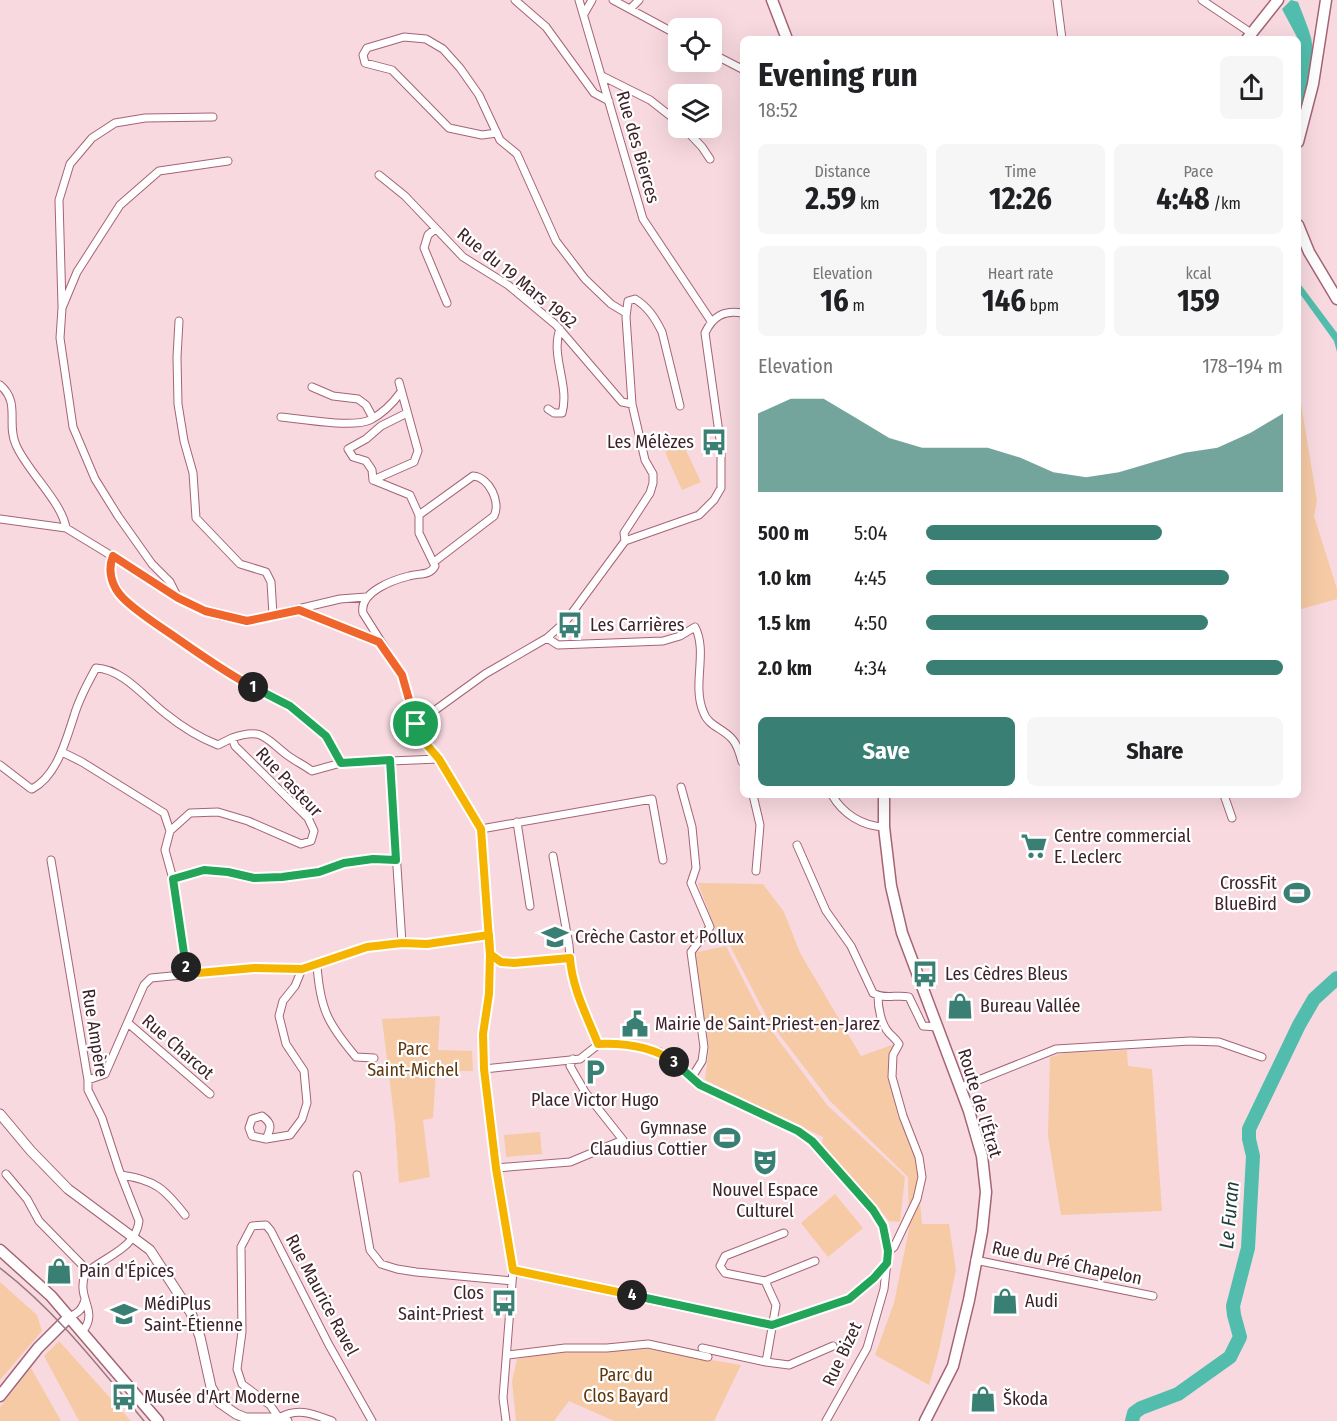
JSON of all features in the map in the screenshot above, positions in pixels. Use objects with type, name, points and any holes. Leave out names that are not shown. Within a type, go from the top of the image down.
[{"type":"main road","points":[[772,0],[786,36]]},
{"type":"main road","points":[[1249,36],[1278,0]]},
{"type":"main road","points":[[1321,0],[1324,14]]},
{"type":"main road","points":[[1301,130],[1313,84],[1326,0]]},
{"type":"main road","points":[[1301,232],[1309,252],[1337,299]]},
{"type":"main road","name":"Route de l'Étrat","points":[[884,798],[884,827],[891,886],[902,933],[961,1088],[982,1156],[986,1192],[982,1231],[969,1300],[953,1366],[925,1421]]},
{"type":"main road","points":[[0,1250],[32,1278],[69,1317],[158,1421]]},
{"type":"main road","points":[[0,1396],[38,1348],[69,1317]]},
{"type":"street","points":[[515,0],[546,27],[594,93],[609,101]]},
{"type":"street","name":"Rue des Bierces","points":[[579,0],[643,219],[711,321]]},
{"type":"street","points":[[584,14],[592,0]]},
{"type":"street","points":[[613,0],[668,30]]},
{"type":"street","points":[[630,9],[639,0]]},
{"type":"street","points":[[1057,0],[1062,36]]},
{"type":"street","points":[[1202,0],[1247,36]]},
{"type":"street","points":[[497,133],[482,135],[449,128],[392,70],[365,63],[363,55],[367,48],[404,38],[426,39],[442,49],[460,68],[479,95],[497,133],[500,140],[517,154],[556,241],[585,279],[611,304],[626,313]]},
{"type":"street","points":[[722,59],[740,68]]},
{"type":"street","points":[[602,76],[650,100],[668,114]]},
{"type":"street","points":[[178,598],[170,582],[152,564],[94,479],[73,427],[60,338],[62,308],[59,200],[70,164],[92,138],[115,123],[145,118],[213,117]]},
{"type":"street","points":[[693,138],[710,159]]},
{"type":"street","points":[[62,308],[77,272],[120,205],[159,171],[228,161]]},
{"type":"street","name":"Rue du 19 Mars 1962","points":[[380,175],[405,196],[464,257],[508,285],[560,329],[622,402],[632,405]]},
{"type":"street","points":[[435,229],[428,235],[424,248],[447,303]]},
{"type":"street","points":[[625,541],[624,533],[650,494],[653,483],[653,474],[645,460],[632,405],[626,313],[628,301],[634,298],[645,305],[657,321],[680,406]]},
{"type":"street","points":[[416,724],[485,674],[547,638],[566,621],[625,541],[636,535],[699,515],[714,500],[720,488],[721,447],[705,333],[711,321],[720,314],[740,313]]},
{"type":"street","points":[[179,321],[178,404],[184,441],[193,473],[195,518],[208,534],[240,564],[266,572],[271,582],[273,615]]},
{"type":"street","points":[[548,409],[562,413],[564,408],[565,395],[557,339],[560,329]]},
{"type":"street","points":[[373,480],[414,462],[418,451],[399,382]]},
{"type":"street","points":[[0,384],[9,393],[12,402],[14,442],[62,514],[66,528]]},
{"type":"street","points":[[312,387],[333,396],[358,399],[375,416],[377,430]]},
{"type":"street","points":[[281,417],[338,422],[368,421],[394,403],[401,392]]},
{"type":"street","points":[[373,480],[372,470],[366,461],[352,457],[348,449],[407,413]]},
{"type":"street","points":[[419,515],[473,476],[481,477],[487,482],[495,503],[497,510],[494,516],[434,562]]},
{"type":"street","points":[[0,519],[66,528],[178,598],[205,611],[247,621],[340,599],[366,597],[398,579],[430,573],[435,566],[434,562],[419,533],[419,515],[410,495],[373,480]]},
{"type":"street","points":[[113,556],[110,563],[111,577],[122,597],[197,652],[248,684],[290,706],[326,736],[341,763]]},
{"type":"street","points":[[148,578],[152,564]]},
{"type":"street","points":[[366,597],[362,608],[363,613],[379,642],[402,675],[421,738],[439,759],[481,829],[490,954],[489,994],[483,1034],[484,1069],[496,1168],[513,1270],[503,1398],[506,1421]]},
{"type":"street","points":[[299,610],[379,642]]},
{"type":"street","points":[[547,638],[558,645],[663,642],[695,627],[700,645],[698,681],[702,709],[706,719],[713,726],[732,738],[740,757]]},
{"type":"street","points":[[0,765],[32,789],[39,786],[62,752],[84,689],[96,668],[107,669],[130,683],[197,737],[218,745],[232,738]]},
{"type":"street","name":"Rue Pasteur","points":[[170,831],[190,813],[218,812],[248,820],[301,844],[311,841],[314,831],[308,818],[235,746],[232,738],[247,733],[263,735],[312,771],[341,763],[439,759]]},
{"type":"street","points":[[62,752],[164,813],[170,831],[165,850],[173,879],[187,974]]},
{"type":"street","points":[[390,760],[402,943]]},
{"type":"street","points":[[681,787],[692,827],[696,868],[691,883],[710,927],[691,952],[704,1047],[702,1061],[692,1077]]},
{"type":"street","points":[[754,798],[760,825],[756,871]]},
{"type":"street","points":[[834,798],[853,819],[884,827]]},
{"type":"street","points":[[1225,798],[1232,818]]},
{"type":"street","points":[[481,829],[652,799],[663,860]]},
{"type":"street","points":[[517,822],[530,906]]},
{"type":"street","points":[[797,845],[826,911],[851,946],[873,993],[878,996],[904,995],[909,997],[923,1026],[938,1027]]},
{"type":"street","points":[[553,856],[571,971],[577,993],[598,1044]]},
{"type":"street","points":[[173,879],[204,870],[228,872],[254,878],[282,877],[319,872],[344,863],[373,859],[396,860]]},
{"type":"street","name":"Rue Ampère","points":[[51,860],[88,1090],[102,1118],[139,1221],[138,1230],[131,1236]]},
{"type":"street","points":[[88,1080],[105,1074],[144,985],[151,978],[254,968],[302,969],[367,947],[402,943],[427,944],[489,935]]},
{"type":"street","points":[[490,954],[501,962],[514,963],[570,958]]},
{"type":"street","points":[[317,965],[326,1017],[356,1057],[374,1058]]},
{"type":"street","points":[[266,1139],[290,1135],[302,1119],[307,1103],[304,1071],[286,1044],[279,1016],[284,1001],[295,986],[302,969]]},
{"type":"street","points":[[484,1069],[580,1059],[598,1044],[613,1043],[660,1052],[700,1085],[798,1131],[812,1141],[873,1210],[883,1226],[888,1251],[894,1247],[916,1199],[922,1177],[920,1157],[903,1116],[892,1077],[893,1055],[899,1044],[887,1031],[878,1008],[878,996]]},
{"type":"street","name":"Rue Charcot","points":[[128,1023],[210,1094]]},
{"type":"street","points":[[961,1088],[1056,1049],[1190,1041],[1219,1042],[1262,1057]]},
{"type":"street","points":[[496,1168],[570,1162],[623,1140],[585,1092],[570,1066],[573,1059]]},
{"type":"street","points":[[0,1114],[31,1151],[68,1189],[150,1250],[196,1323],[211,1387],[220,1403],[246,1418],[283,1420],[289,1412],[307,1412],[332,1421]]},
{"type":"street","points":[[6,1174],[27,1199],[39,1221],[88,1271]]},
{"type":"street","points":[[121,1174],[141,1178],[158,1185],[185,1215]]},
{"type":"street","points":[[357,1175],[368,1244],[374,1257],[381,1264],[416,1272],[512,1281]]},
{"type":"street","name":"Rue Maurice Ravel","points":[[283,1420],[270,1405],[242,1384],[237,1369],[242,1332],[241,1247],[252,1226],[266,1225],[271,1231],[329,1345],[372,1421]]},
{"type":"street","points":[[784,1233],[725,1256],[720,1266],[725,1273],[765,1281],[815,1261]]},
{"type":"street","points":[[82,1332],[88,1324],[90,1314],[82,1283],[88,1271],[131,1236]]},
{"type":"street","name":"Rue Bizet","points":[[826,1421],[867,1348],[884,1289],[888,1251]]},
{"type":"street","name":"Rue du Pré Chapelon","points":[[975,1260],[1153,1296]]},
{"type":"street","points":[[513,1270],[772,1325],[849,1299],[874,1278],[887,1263]]},
{"type":"street","points":[[165,1275],[191,1324],[202,1377],[211,1398],[225,1413],[239,1421]]},
{"type":"street","points":[[765,1281],[776,1305],[766,1362]]},
{"type":"street","points":[[69,1317],[83,1308],[85,1300]]},
{"type":"street","points":[[508,1355],[565,1348],[607,1348],[648,1344],[708,1357]]},
{"type":"street","points":[[702,1348],[789,1365],[833,1346]]},
{"type":"green space","points":[[1301,403],[1317,501],[1314,516],[1337,589],[1337,599],[1301,609]]},
{"type":"green space","points":[[683,444],[701,482],[682,490],[665,452]]},
{"type":"green space","points":[[698,883],[763,884],[784,912],[800,953],[861,1056],[895,1044],[889,1053],[890,1082],[898,1117],[911,1137],[916,1158],[922,1224],[949,1224],[956,1270],[929,1385],[875,1355],[894,1303],[909,1229],[908,1177],[830,1101],[769,1021],[729,944],[715,929]]},
{"type":"green space","points":[[726,946],[765,1022],[827,1105],[905,1177],[900,1222],[889,1221],[822,1144],[823,1137],[705,1080],[709,1047],[693,953]]},
{"type":"green space","name":"Parc Saint-Michel","points":[[440,1016],[438,1050],[472,1051],[473,1071],[436,1071],[433,1118],[423,1120],[430,1177],[399,1183],[395,1124],[382,1019]]},
{"type":"green space","points":[[1127,1050],[1128,1066],[1152,1069],[1162,1211],[1061,1215],[1048,1136],[1050,1057],[1065,1053]]},
{"type":"green space","points":[[540,1132],[542,1154],[506,1157],[504,1135]]},
{"type":"green space","points":[[835,1194],[863,1228],[828,1257],[801,1223]]},
{"type":"green space","points":[[0,1282],[37,1315],[42,1331],[0,1380]]},
{"type":"green space","points":[[59,1341],[131,1421],[79,1421],[44,1356]]},
{"type":"green space","name":"Parc du Clos Bayard","points":[[647,1349],[741,1365],[714,1421],[614,1421],[569,1401],[554,1421],[516,1421],[512,1381],[517,1359],[556,1352]]},
{"type":"green space","points":[[31,1368],[61,1421],[0,1421],[0,1407]]},
{"type":"shaded area","points":[[1291,0],[1298,2],[1310,33],[1313,59],[1310,81],[1301,113],[1301,36],[1296,36],[1282,9]]},
{"type":"shaded area","points":[[1301,285],[1337,333],[1337,352],[1334,341],[1301,295]]},
{"type":"waterway","name":"Le Furan","points":[[1132,1421],[1134,1413],[1141,1408],[1178,1394],[1230,1357],[1240,1337],[1233,1306],[1248,1248],[1253,1156],[1249,1129],[1314,999],[1337,978]]},
{"type":"tram line","points":[[0,1268],[40,1302],[58,1321],[144,1421]]},
{"type":"place","name":"Les Mélèzes","points":[[714,442]]},
{"type":"place","name":"Les Carrières","points":[[570,625]]},
{"type":"place","name":"Centre commercial E. Leclerc","points":[[1034,846]]},
{"type":"place","name":"CrossFit BlueBird","points":[[1297,893]]},
{"type":"place","name":"Crèche Castor et Pollux","points":[[555,937]]},
{"type":"place","name":"Les Cèdres Bleus","points":[[925,974]]},
{"type":"place","name":"Bureau Vallée","points":[[960,1006]]},
{"type":"place","name":"Mairie de Saint-Priest-en-Jarez","points":[[635,1024]]},
{"type":"place","name":"Place Victor Hugo","points":[[595,1072]]},
{"type":"place","name":"Gymnase Claudius Cottier","points":[[727,1138]]},
{"type":"place","name":"Nouvel Espace Culturel","points":[[765,1162]]},
{"type":"place","name":"Pain d'Épices","points":[[59,1271]]},
{"type":"place","name":"Audi","points":[[1005,1301]]},
{"type":"place","name":"Clos Saint-Priest","points":[[504,1303]]},
{"type":"place","name":"MédiPlus Saint-Étienne","points":[[124,1314]]},
{"type":"place","name":"Musée d'Art Moderne","points":[[124,1397]]},
{"type":"place","name":"Škoda","points":[[983,1399]]},
{"type":"route","points":[[416,724],[402,675],[379,642],[299,610],[247,621],[220,616],[178,598],[113,556],[110,563],[111,577],[122,597],[197,652],[248,684],[290,706],[326,736],[341,763],[390,760],[396,860],[373,859],[344,863],[319,872],[282,877],[254,878],[228,872],[204,870],[173,879],[187,974],[254,968],[302,969],[367,947],[402,943],[427,944],[489,935],[490,954],[501,962],[570,958],[577,993],[598,1044],[613,1043],[660,1052],[700,1085],[798,1131],[812,1141],[873,1210],[883,1226],[888,1251],[887,1263],[874,1278],[849,1299],[772,1325],[513,1270],[496,1168],[484,1069],[483,1034],[489,994],[490,954],[490,951],[489,935],[483,844],[481,829],[439,759],[421,738],[416,724]]}]
